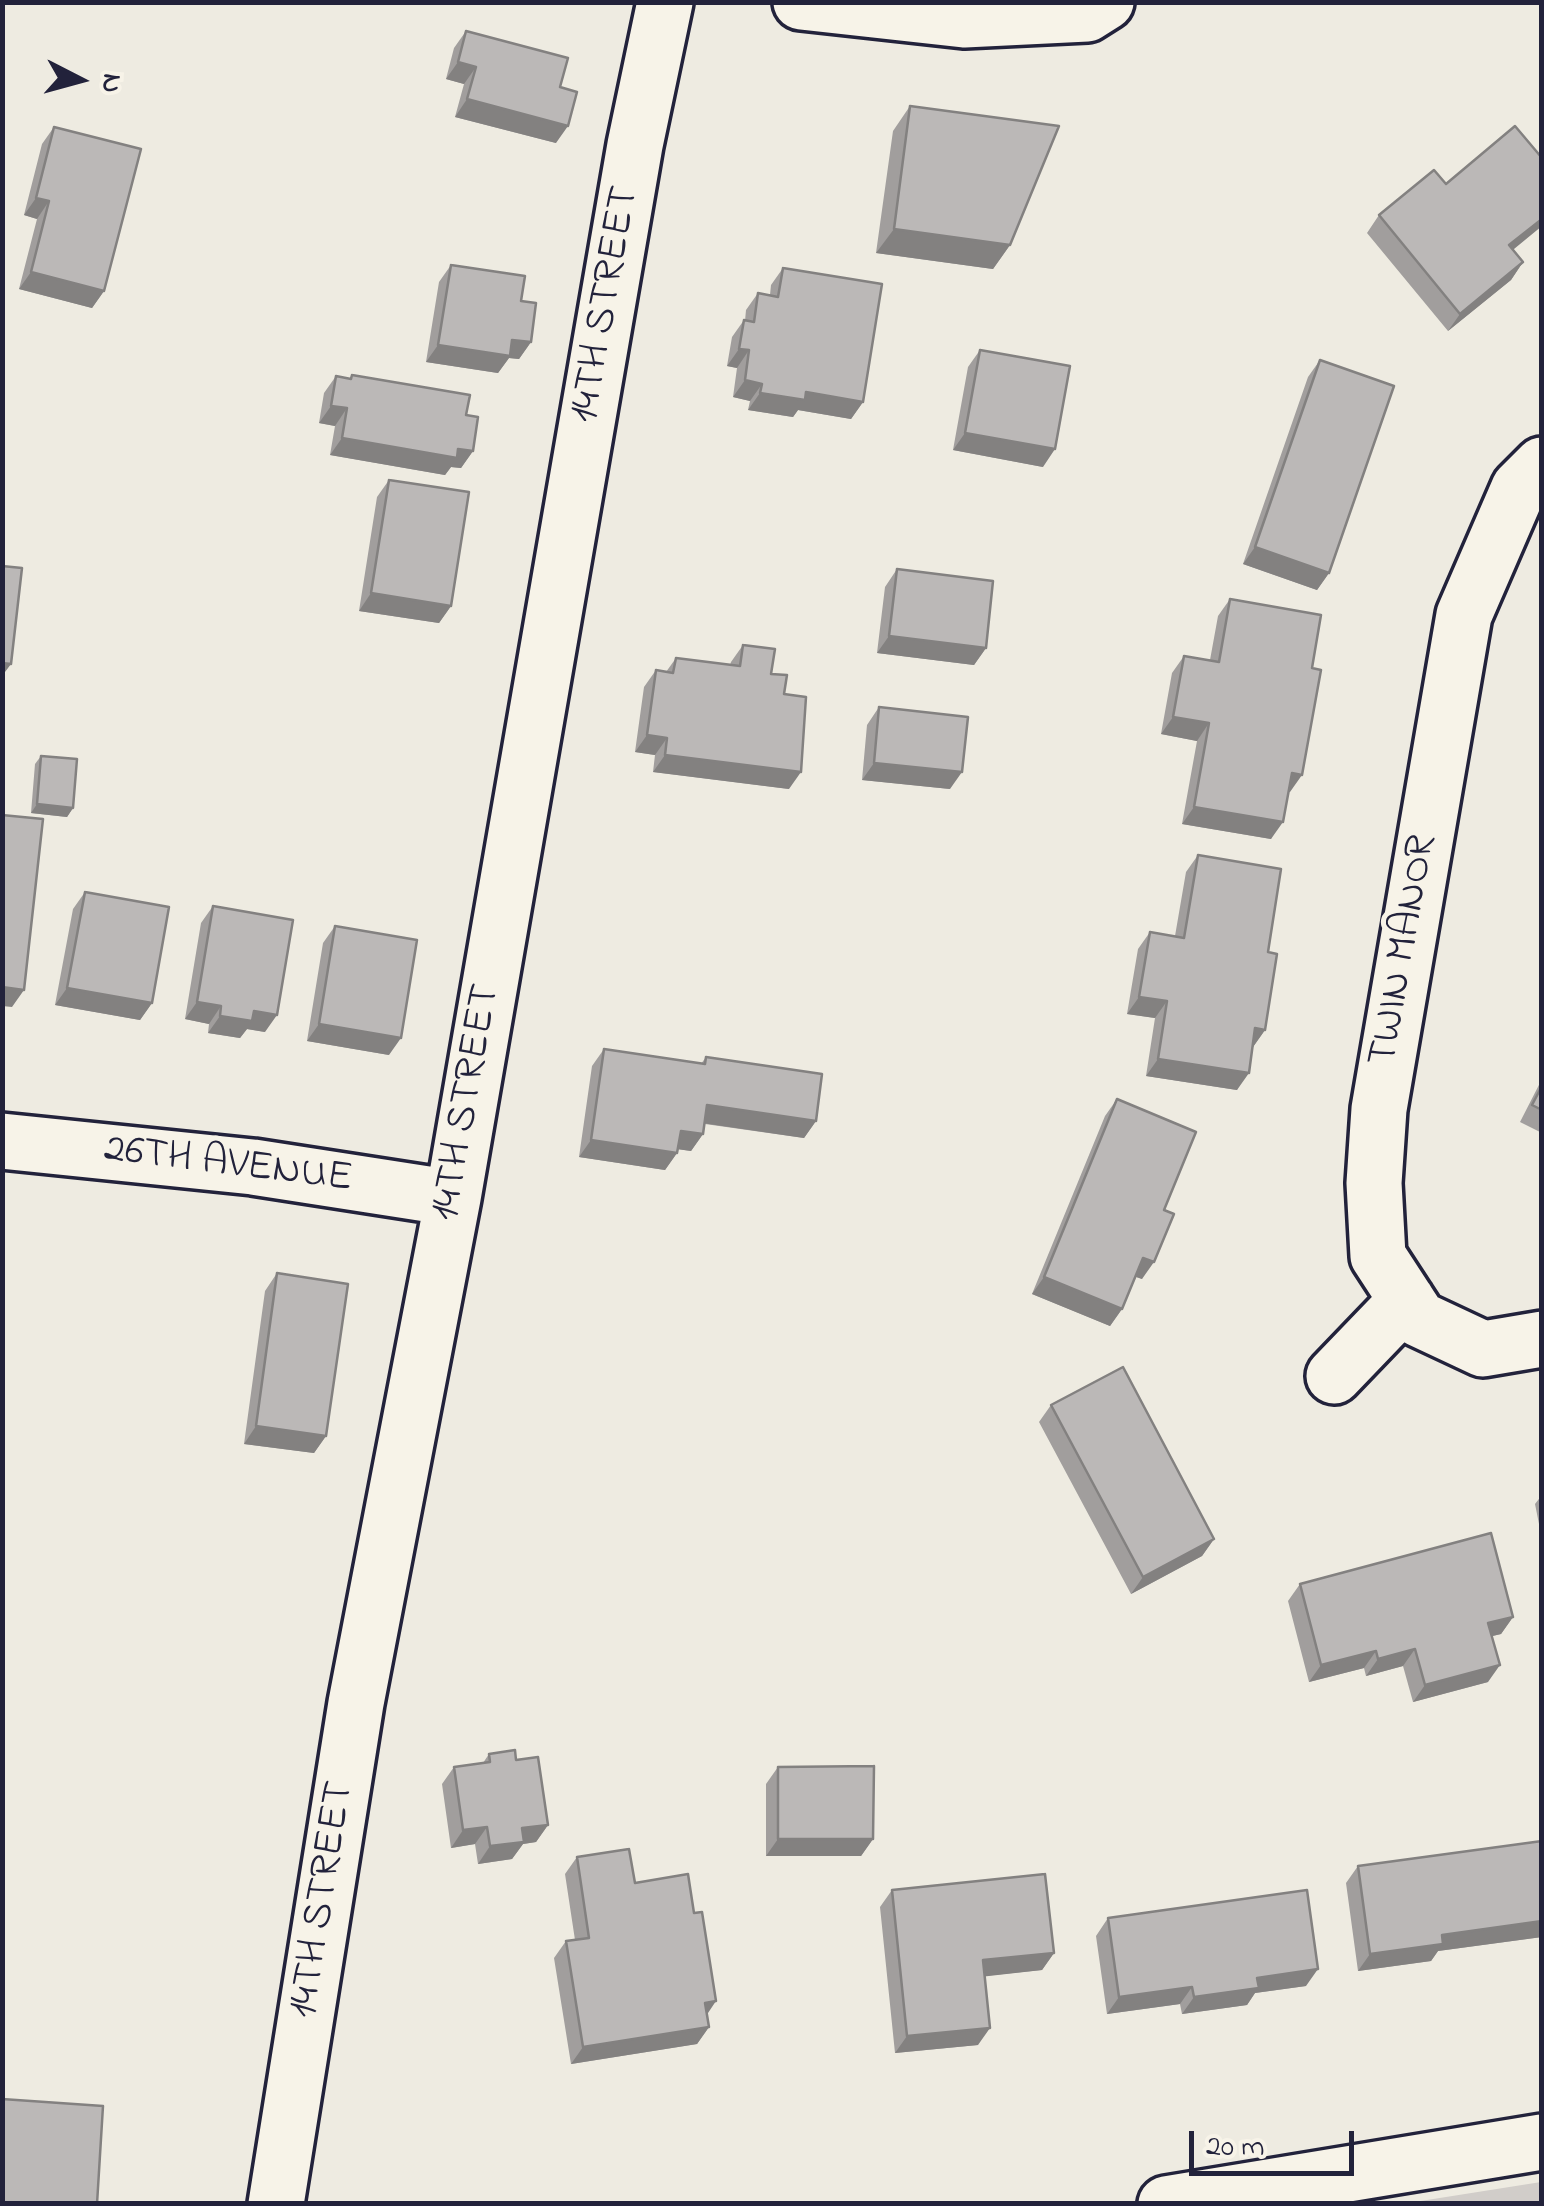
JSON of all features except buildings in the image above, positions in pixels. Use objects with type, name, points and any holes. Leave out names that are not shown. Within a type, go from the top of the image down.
[{"type":"street","name":"14TH STREET","points":[[276,2204],[356,1703],[452,1198],[632,164],[666,2]]},
{"type":"street","points":[[801,2],[964,20],[1087,14],[1106,2]]},
{"type":"street","name":"TWIN MANOR","points":[[1542,465],[1519,488],[1464,615],[1379,1109],[1374,1182],[1378,1256],[1419,1319],[1483,1348],[1542,1339]]},
{"type":"street","name":"26TH AVENUE","points":[[2,1140],[252,1167],[452,1198]]},
{"type":"street","points":[[1334,1376],[1407,1300]]},
{"type":"street","points":[[1166,2204],[1542,2142]]},
{"type":"shaded area","points":[[1541,2182],[1541,2203],[1408,2203]]}]
